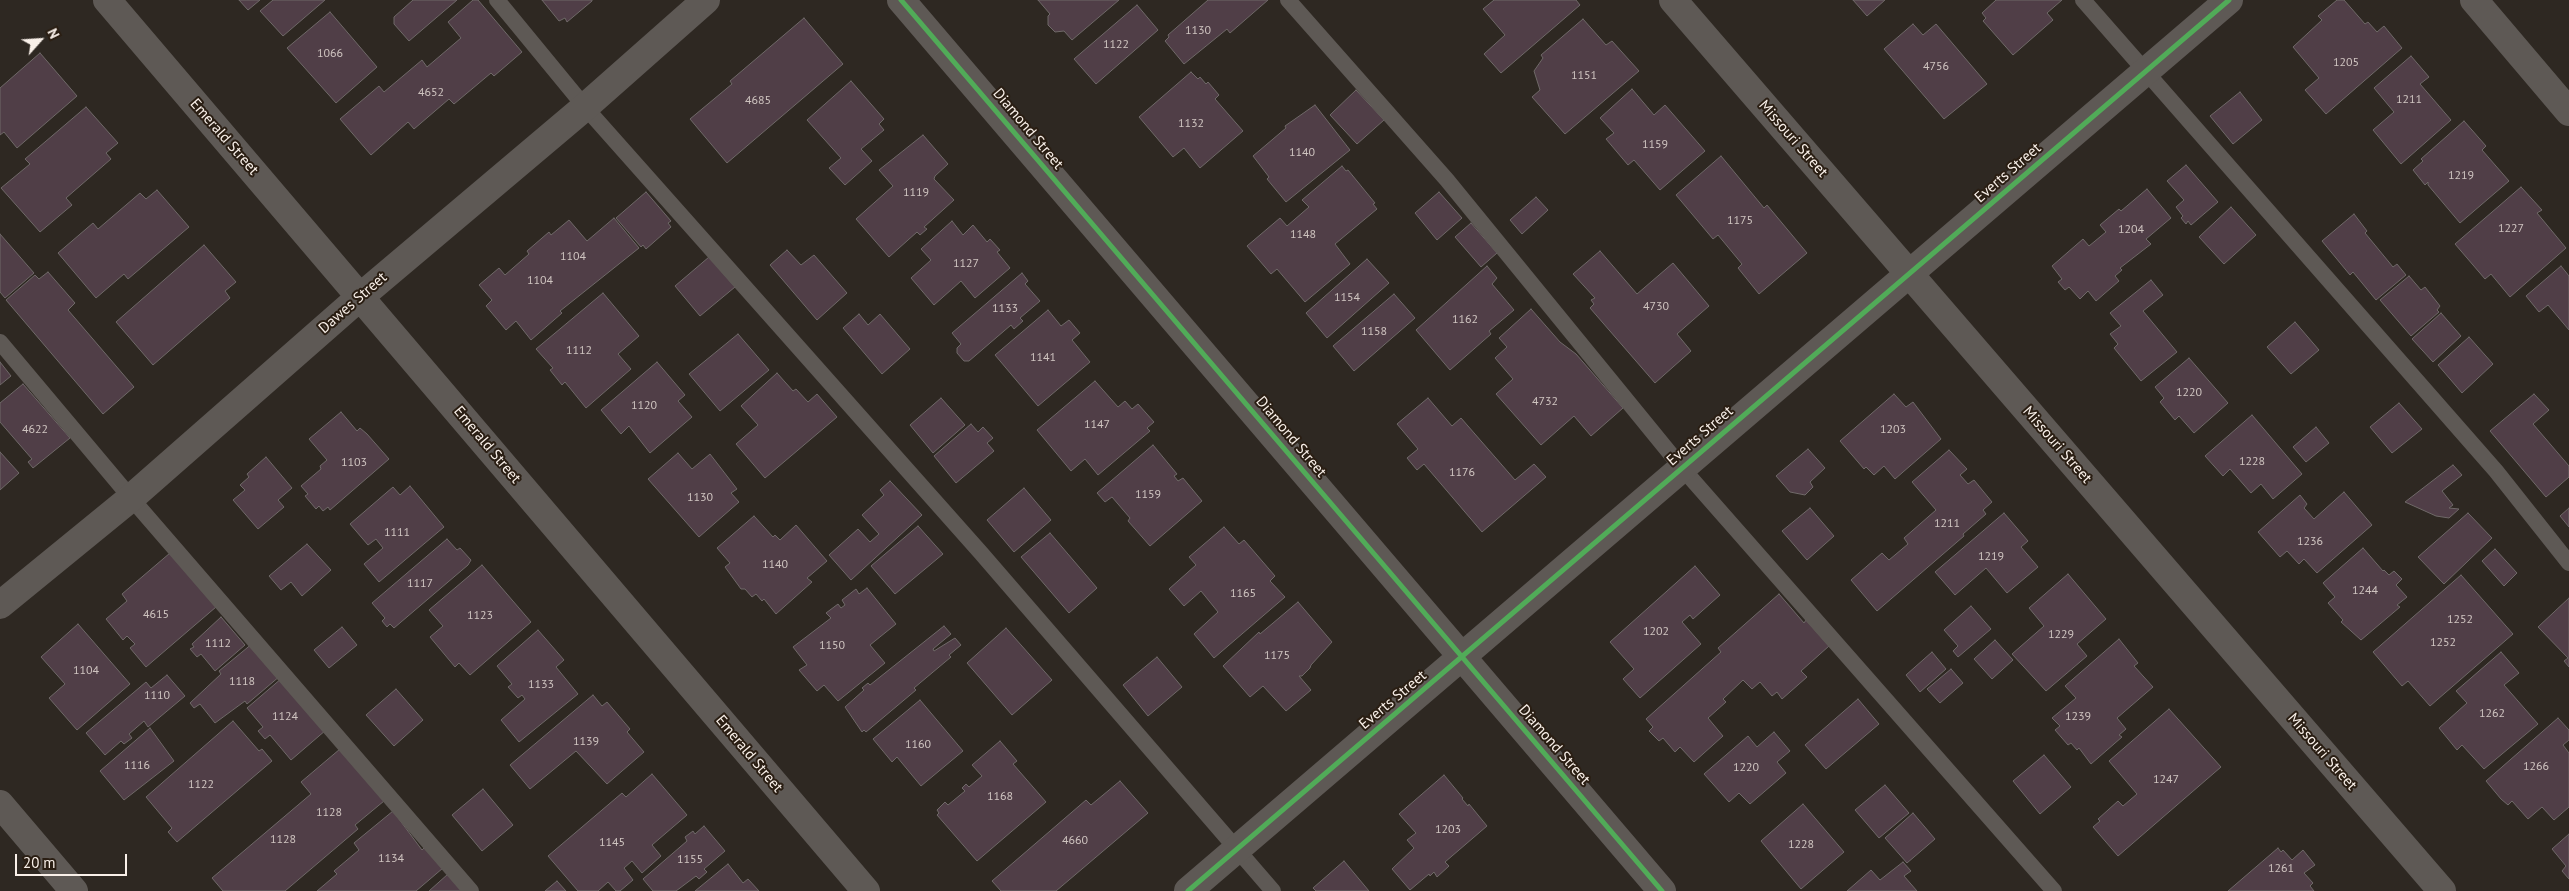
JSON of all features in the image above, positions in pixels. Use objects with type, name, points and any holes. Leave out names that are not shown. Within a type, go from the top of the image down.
[{"type":"street","name":"Emerald Street","points":[[106,0],[866,891]]},
{"type":"street","name":"Dawes Street","points":[[0,604],[130,498],[360,297],[585,107],[706,0]]},
{"type":"street","name":"Diamond Street","points":[[901,0],[1662,891]]},
{"type":"street","name":"Missouri Street","points":[[1673,0],[2442,891]]},
{"type":"street","name":"Everts Street","points":[[1188,891],[2229,0]]},
{"type":"street","points":[[2474,0],[2569,112]]},
{"type":"street","points":[[0,804],[74,891]]},
{"type":"lane","points":[[497,0],[585,107],[981,553],[1238,848],[1273,891]]},
{"type":"lane","points":[[1288,0],[1447,180],[1682,468],[2054,891]]},
{"type":"lane","points":[[2083,0],[2496,471],[2569,562]]},
{"type":"lane","points":[[0,342],[130,498],[471,891]]},
{"type":"building","points":[[239,0],[260,0],[248,10]]},
{"type":"building","points":[[273,0],[325,0],[283,36],[260,11]]},
{"type":"building","points":[[413,0],[457,0],[409,41],[394,24],[394,17]]},
{"type":"building","points":[[473,0],[478,0],[522,52],[494,76],[491,73],[454,104],[449,99],[414,129],[408,122],[371,155],[340,119],[379,86],[384,92],[422,60],[427,67],[461,38],[448,22]]},
{"type":"building","points":[[542,0],[592,1],[567,22],[565,18],[559,21]]},
{"type":"building","points":[[1038,0],[1119,0],[1072,40],[1064,31],[1055,32],[1048,25],[1048,16],[1050,14]]},
{"type":"building","points":[[1208,0],[1268,0],[1230,33],[1227,29],[1184,64],[1165,41],[1169,37],[1168,35]]},
{"type":"building","points":[[1494,0],[1576,0],[1580,5],[1501,73],[1484,54],[1505,35],[1483,9]]},
{"type":"building","points":[[1853,0],[1885,0],[1867,16]]},
{"type":"building","points":[[1996,0],[2062,0],[2047,13],[2053,20],[2013,55],[1983,21],[1986,18],[1982,13]]},
{"type":"building","points":[[2337,0],[2344,0],[2365,24],[2368,22],[2377,32],[2384,26],[2402,48],[2326,114],[2305,90],[2319,78],[2293,47],[2322,20],[2318,16]]},
{"type":"building","points":[[1137,5],[1158,30],[1096,84],[1074,59]]},
{"type":"building","points":[[330,12],[377,67],[336,103],[287,48]]},
{"type":"building","points":[[804,18],[843,64],[727,163],[690,119],[732,84],[730,81]]},
{"type":"building","points":[[1583,19],[1606,45],[1612,41],[1639,71],[1565,134],[1532,97],[1540,90],[1534,71],[1543,58],[1541,55]]},
{"type":"building","points":[[1913,24],[1923,35],[1936,24],[1987,84],[1944,119],[1884,49]]},
{"type":"building","points":[[40,53],[77,96],[17,148],[4,132],[0,135],[0,88]]},
{"type":"building","points":[[2411,56],[2429,77],[2420,84],[2451,120],[2401,164],[2373,130],[2394,112],[2374,88]]},
{"type":"building","points":[[1191,72],[1198,79],[1200,77],[1206,84],[1208,82],[1219,95],[1215,99],[1243,131],[1200,168],[1184,148],[1173,157],[1139,117]]},
{"type":"building","points":[[851,81],[884,119],[879,124],[884,130],[861,149],[872,161],[845,185],[829,168],[841,158],[807,120]]},
{"type":"building","points":[[1632,89],[1654,115],[1665,105],[1705,151],[1660,190],[1634,160],[1628,165],[1606,139],[1614,133],[1600,118]]},
{"type":"building","points":[[1356,90],[1384,120],[1357,144],[1330,115]]},
{"type":"building","points":[[2240,92],[2262,120],[2233,144],[2210,116]]},
{"type":"building","points":[[1315,105],[1350,150],[1286,202],[1267,179],[1269,177],[1253,156],[1286,128],[1285,126]]},
{"type":"building","points":[[86,107],[118,143],[106,153],[111,159],[66,198],[72,205],[40,232],[1,188],[30,164],[25,159]]},
{"type":"building","points":[[2464,121],[2486,146],[2482,150],[2509,181],[2460,223],[2428,185],[2428,182],[2425,185],[2413,170],[2423,161],[2421,159]]},
{"type":"building","points":[[923,135],[948,164],[934,179],[954,200],[924,227],[927,229],[920,235],[917,232],[889,257],[856,219],[893,186],[879,170]]},
{"type":"building","points":[[1721,156],[1764,208],[1767,205],[1807,253],[1759,294],[1738,268],[1742,264],[1718,235],[1713,239],[1676,195]]},
{"type":"building","points":[[2186,165],[2218,202],[2191,225],[2188,221],[2186,224],[2181,218],[2183,216],[2176,207],[2184,200],[2167,181]]},
{"type":"building","points":[[1342,166],[1346,171],[1348,170],[1375,203],[1373,204],[1377,209],[1335,244],[1350,264],[1305,302],[1277,269],[1271,274],[1247,246],[1280,218],[1287,226],[1309,207],[1302,200]]},
{"type":"building","points":[[2521,187],[2542,210],[2537,213],[2566,248],[2510,297],[2491,274],[2485,279],[2455,244]]},
{"type":"building","points":[[2147,189],[2171,218],[2146,239],[2151,244],[2120,268],[2122,270],[2115,276],[2119,281],[2096,301],[2088,291],[2080,299],[2069,287],[2065,290],[2058,282],[2062,279],[2052,266],[2083,239],[2089,246],[2106,232],[2100,225],[2119,209],[2121,211]]},
{"type":"building","points":[[157,190],[189,227],[128,279],[124,274],[96,298],[58,253],[93,223],[98,229],[140,193],[146,199]]},
{"type":"building","points":[[646,192],[671,221],[668,223],[671,227],[646,249],[643,245],[641,247],[616,218]]},
{"type":"building","points":[[1439,192],[1462,218],[1437,240],[1415,213]]},
{"type":"building","points":[[1536,197],[1548,210],[1522,234],[1510,220]]},
{"type":"building","points":[[2231,207],[2256,235],[2224,264],[2199,237]]},
{"type":"building","points":[[2354,214],[2367,231],[2365,233],[2393,267],[2397,264],[2406,275],[2376,300],[2353,272],[2350,275],[2322,241]]},
{"type":"building","points":[[614,218],[639,248],[560,311],[562,313],[531,340],[516,321],[506,330],[486,306],[492,300],[479,285],[499,268],[505,275],[529,254],[527,251],[549,232],[551,235],[569,220],[587,241]]},
{"type":"building","points":[[952,221],[963,235],[973,225],[987,242],[990,239],[1000,250],[997,252],[1010,268],[975,298],[961,281],[934,305],[911,278],[931,260],[921,249]]},
{"type":"building","points":[[1471,223],[1497,253],[1481,267],[1455,237]]},
{"type":"building","points":[[0,234],[34,273],[5,298],[0,292]]},
{"type":"building","points":[[204,245],[236,282],[225,291],[230,298],[153,365],[116,322]]},
{"type":"building","points":[[787,250],[801,265],[814,255],[847,293],[817,320],[770,265]]},
{"type":"building","points":[[1600,251],[1637,294],[1673,263],[1709,306],[1677,334],[1691,351],[1655,383],[1590,308],[1594,304],[1591,300],[1595,298],[1573,274]]},
{"type":"building","points":[[709,257],[735,287],[700,316],[675,286]]},
{"type":"building","points":[[1367,259],[1389,283],[1327,338],[1306,313]]},
{"type":"building","points":[[1487,266],[1497,278],[1492,284],[1514,310],[1489,331],[1491,334],[1450,370],[1416,330]]},
{"type":"building","points":[[2561,266],[2569,276],[2569,330],[2548,305],[2539,312],[2526,296]]},
{"type":"building","points":[[48,272],[75,303],[68,310],[134,387],[103,414],[6,300],[35,275],[39,279]]},
{"type":"building","points":[[1022,273],[1028,281],[1025,284],[1040,301],[1020,318],[1023,321],[1014,329],[1011,325],[969,361],[964,361],[957,353],[957,348],[961,344],[952,333]]},
{"type":"building","points":[[2409,276],[2421,290],[2425,287],[2440,306],[2437,310],[2439,312],[2411,336],[2380,300]]},
{"type":"building","points":[[2151,280],[2163,295],[2143,311],[2177,352],[2141,381],[2114,348],[2118,344],[2110,334],[2121,326],[2110,313]]},
{"type":"building","points":[[603,293],[639,336],[618,354],[631,369],[586,408],[565,382],[562,385],[550,370],[553,368],[536,349]]},
{"type":"building","points":[[1394,294],[1415,318],[1354,371],[1333,346]]},
{"type":"building","points":[[1531,309],[1560,342],[1576,354],[1623,408],[1591,436],[1574,416],[1541,445],[1496,394],[1513,379],[1495,358],[1507,347],[1499,338]]},
{"type":"building","points":[[1048,310],[1061,326],[1069,320],[1080,333],[1072,340],[1090,362],[1038,406],[995,355]]},
{"type":"building","points":[[2441,313],[2461,336],[2433,362],[2412,339]]},
{"type":"building","points":[[859,314],[868,325],[880,314],[910,349],[882,374],[843,328]]},
{"type":"building","points":[[2295,322],[2319,350],[2291,374],[2267,347]]},
{"type":"building","points":[[738,334],[769,370],[720,411],[689,374]]},
{"type":"building","points":[[2469,337],[2493,364],[2462,393],[2438,365]]},
{"type":"building","points":[[2189,358],[2228,403],[2194,433],[2179,416],[2175,420],[2160,402],[2164,398],[2155,387]]},
{"type":"building","points":[[0,362],[11,376],[0,385]]},
{"type":"building","points":[[657,362],[685,395],[678,401],[692,417],[650,453],[629,426],[621,434],[601,410]]},
{"type":"building","points":[[777,373],[793,391],[796,389],[808,402],[817,394],[837,417],[765,478],[736,444],[758,425],[741,406]]},
{"type":"building","points":[[1095,381],[1118,407],[1125,401],[1132,409],[1138,404],[1154,422],[1147,428],[1150,431],[1098,475],[1085,459],[1071,471],[1037,430]]},
{"type":"building","points":[[23,384],[70,438],[33,468],[28,462],[32,459],[0,422],[0,403]]},
{"type":"building","points":[[1894,394],[1906,407],[1913,402],[1941,439],[1895,479],[1884,466],[1874,475],[1866,467],[1864,469],[1840,441]]},
{"type":"building","points":[[2534,394],[2549,410],[2533,424],[2569,466],[2569,477],[2546,497],[2490,431]]},
{"type":"building","points":[[941,398],[965,425],[933,453],[910,425]]},
{"type":"building","points":[[1428,398],[1452,426],[1461,418],[1515,480],[1534,464],[1546,477],[1482,532],[1424,464],[1417,470],[1407,458],[1418,449],[1397,424]]},
{"type":"building","points":[[2399,403],[2422,429],[2392,453],[2370,427]]},
{"type":"building","points":[[341,412],[357,431],[360,428],[367,434],[389,459],[330,510],[328,507],[323,511],[319,506],[316,509],[305,496],[308,494],[301,486],[321,469],[320,466],[327,460],[309,439]]},
{"type":"building","points":[[2252,415],[2302,474],[2273,499],[2261,484],[2251,493],[2230,469],[2223,476],[2205,456]]},
{"type":"building","points":[[971,424],[978,432],[983,427],[993,438],[987,443],[994,451],[956,483],[934,456]]},
{"type":"building","points":[[2316,427],[2329,443],[2306,462],[2293,447]]},
{"type":"building","points":[[1153,445],[1177,474],[1174,476],[1178,481],[1183,478],[1202,501],[1150,546],[1128,521],[1130,518],[1112,497],[1105,502],[1097,493]]},
{"type":"building","points":[[1808,449],[1825,468],[1810,482],[1813,487],[1805,495],[1790,492],[1776,476]]},
{"type":"building","points":[[1949,450],[1967,469],[1960,475],[1968,484],[1974,480],[1992,502],[1983,510],[1986,514],[1963,534],[1964,536],[1877,611],[1851,580],[1882,553],[1889,560],[1908,544],[1904,538],[1936,510],[1912,482]]},
{"type":"building","points":[[0,452],[19,473],[0,490]]},
{"type":"building","points":[[678,453],[692,469],[710,454],[737,489],[731,493],[739,502],[699,537],[648,479]]},
{"type":"building","points":[[266,457],[292,488],[278,500],[284,507],[258,529],[233,500],[245,490],[240,485],[249,477],[247,474]]},
{"type":"building","points":[[2453,465],[2462,475],[2442,491],[2453,505],[2449,508],[2459,509],[2449,518],[2436,516],[2405,502]]},
{"type":"building","points":[[890,481],[922,515],[851,580],[829,555],[858,529],[870,542],[879,534],[862,515],[884,495],[880,490]]},
{"type":"building","points":[[410,486],[444,527],[379,582],[364,564],[383,548],[376,539],[368,545],[350,524],[393,487],[400,495]]},
{"type":"building","points":[[1024,488],[1051,520],[1014,552],[987,520]]},
{"type":"building","points":[[2344,492],[2372,525],[2317,573],[2304,559],[2299,564],[2287,551],[2280,557],[2258,532],[2300,495],[2307,504],[2304,508],[2314,519]]},
{"type":"building","points":[[1810,508],[1834,536],[1807,560],[1782,531]]},
{"type":"building","points":[[2569,508],[2569,527],[2560,516]]},
{"type":"building","points":[[2004,513],[2028,541],[2021,547],[2038,567],[2007,593],[1986,568],[1955,595],[1935,572]]},
{"type":"building","points":[[2468,513],[2492,538],[2444,584],[2418,557]]},
{"type":"building","points":[[754,516],[773,537],[775,535],[780,540],[796,525],[827,561],[807,578],[812,582],[776,614],[764,599],[762,601],[756,594],[752,597],[745,589],[741,589],[725,567],[730,563],[717,548]]},
{"type":"building","points":[[918,526],[943,554],[895,594],[871,566]]},
{"type":"building","points":[[1224,527],[1239,544],[1244,540],[1275,576],[1270,581],[1285,597],[1214,658],[1194,634],[1218,612],[1201,591],[1184,606],[1169,589],[1196,565],[1189,557]]},
{"type":"building","points":[[1050,533],[1097,588],[1069,613],[1021,557]]},
{"type":"building","points":[[447,539],[457,550],[460,548],[471,560],[468,565],[394,628],[390,624],[387,627],[382,621],[385,618],[372,603]]},
{"type":"building","points":[[307,544],[331,570],[302,596],[291,582],[281,590],[269,576]]},
{"type":"building","points":[[2363,548],[2383,571],[2389,575],[2394,571],[2402,579],[2396,585],[2407,597],[2397,605],[2400,607],[2361,640],[2341,622],[2343,620],[2328,603],[2335,597],[2323,583]]},
{"type":"building","points":[[2495,549],[2517,573],[2504,586],[2482,561]]},
{"type":"building","points":[[170,553],[216,607],[146,667],[130,648],[135,644],[127,636],[123,640],[106,619],[127,601],[122,594]]},
{"type":"building","points":[[482,565],[531,622],[470,675],[459,663],[455,667],[430,637],[443,626],[429,610]]},
{"type":"building","points":[[1695,566],[1720,595],[1693,619],[1690,615],[1682,622],[1701,644],[1640,698],[1623,679],[1634,669],[1610,642]]},
{"type":"building","points":[[2068,574],[2106,619],[2077,644],[2087,656],[2046,691],[2012,654],[2044,626],[2029,608]]},
{"type":"building","points":[[2461,575],[2513,634],[2430,706],[2408,681],[2402,686],[2373,652]]},
{"type":"building","points":[[867,588],[896,624],[870,645],[885,663],[838,701],[824,685],[817,691],[799,670],[807,665],[793,647],[831,618],[826,613],[838,604],[841,608],[845,605],[842,600],[856,589],[859,594]]},
{"type":"building","points":[[1779,594],[1804,623],[1806,620],[1829,646],[1801,671],[1807,677],[1782,699],[1777,692],[1772,696],[1760,682],[1752,689],[1743,680],[1723,699],[1726,702],[1708,718],[1723,736],[1694,762],[1680,747],[1675,752],[1663,738],[1659,741],[1649,731],[1653,727],[1646,719],[1721,652],[1718,648]]},
{"type":"building","points":[[2569,598],[2569,667],[2564,661],[2568,658],[2538,627]]},
{"type":"building","points":[[1298,602],[1332,642],[1310,668],[1302,676],[1299,676],[1311,690],[1286,711],[1263,686],[1250,697],[1223,666],[1259,632],[1260,634]]},
{"type":"building","points":[[1971,606],[1991,629],[1958,657],[1953,651],[1958,646],[1944,630]]},
{"type":"building","points":[[221,617],[245,645],[215,671],[201,654],[197,657],[190,649],[194,647],[192,644]]},
{"type":"building","points":[[78,624],[130,684],[77,730],[49,698],[65,684],[41,657]]},
{"type":"building","points":[[944,626],[951,634],[933,649],[934,651],[955,638],[961,645],[949,655],[951,657],[914,688],[916,690],[866,732],[864,730],[862,732],[845,707],[864,690],[862,688],[868,683],[870,685]]},
{"type":"building","points":[[342,627],[357,645],[329,668],[314,650]]},
{"type":"building","points":[[1006,628],[1052,680],[1012,715],[967,663]]},
{"type":"building","points":[[538,630],[564,660],[556,667],[578,694],[519,742],[501,720],[525,699],[522,695],[518,698],[508,687],[512,684],[497,666]]},
{"type":"building","points":[[2119,639],[2138,663],[2134,666],[2153,687],[2117,718],[2126,729],[2119,735],[2122,737],[2091,764],[2079,748],[2077,750],[2071,743],[2068,745],[2055,730],[2060,726],[2052,718],[2076,698],[2065,686]]},
{"type":"building","points":[[1995,640],[2013,660],[1992,679],[1974,659]]},
{"type":"building","points":[[253,643],[280,676],[247,704],[245,701],[215,723],[200,704],[194,708],[190,703],[221,674],[219,671]]},
{"type":"building","points":[[1932,652],[1946,669],[1920,692],[1906,675]]},
{"type":"building","points":[[2501,652],[2519,673],[2504,685],[2538,724],[2484,769],[2462,745],[2457,750],[2439,728],[2467,703],[2456,691]]},
{"type":"building","points":[[1157,657],[1182,687],[1148,716],[1123,685]]},
{"type":"building","points":[[1951,669],[1963,683],[1940,703],[1927,689]]},
{"type":"building","points":[[167,675],[185,696],[148,727],[144,721],[129,734],[132,738],[124,744],[121,741],[105,755],[86,733],[146,682],[151,688]]},
{"type":"building","points":[[282,678],[326,730],[291,760],[270,735],[265,739],[258,731],[263,727],[247,708]]},
{"type":"building","points":[[396,689],[423,720],[394,746],[366,715]]},
{"type":"building","points":[[593,695],[602,706],[607,702],[630,729],[627,732],[644,752],[607,784],[576,751],[530,789],[510,765]]},
{"type":"building","points":[[1858,699],[1879,724],[1826,769],[1805,745]]},
{"type":"building","points":[[920,700],[963,751],[921,786],[897,757],[892,762],[873,739]]},
{"type":"building","points":[[2169,709],[2221,767],[2118,856],[2093,827],[2100,821],[2098,819],[2118,801],[2123,806],[2137,794],[2109,761]]},
{"type":"building","points":[[2558,718],[2569,730],[2569,740],[2563,745],[2569,753],[2569,807],[2554,820],[2542,807],[2528,819],[2512,801],[2508,805],[2501,799],[2486,781]]},
{"type":"building","points":[[233,721],[259,751],[262,749],[272,761],[177,842],[168,832],[172,828],[146,797]]},
{"type":"building","points":[[150,728],[174,761],[124,800],[100,771]]},
{"type":"building","points":[[1774,732],[1790,751],[1777,762],[1786,773],[1750,804],[1739,793],[1729,802],[1704,774],[1748,736],[1757,747]]},
{"type":"building","points":[[1000,741],[1017,761],[1013,764],[1046,802],[977,861],[937,815],[939,813],[937,810],[945,802],[948,805],[965,791],[962,788],[966,784],[969,787],[982,776],[972,765]]},
{"type":"building","points":[[340,749],[384,801],[355,825],[358,829],[285,891],[223,891],[212,878],[311,794],[301,782]]},
{"type":"building","points":[[2044,755],[2071,787],[2040,814],[2013,781]]},
{"type":"building","points":[[652,774],[687,815],[652,845],[661,856],[642,873],[632,861],[624,868],[633,880],[620,891],[616,891],[608,882],[598,891],[578,891],[548,856],[622,793],[626,797]]},
{"type":"building","points":[[1444,775],[1462,799],[1468,806],[1469,804],[1487,826],[1445,862],[1449,866],[1437,877],[1434,872],[1430,876],[1429,874],[1410,890],[1392,869],[1414,848],[1407,840],[1416,833],[1399,814]]},
{"type":"building","points":[[1120,781],[1148,813],[1056,891],[1001,891],[992,881],[1086,800],[1091,805]]},
{"type":"building","points":[[1885,785],[1909,813],[1879,838],[1855,810]]},
{"type":"building","points":[[483,789],[513,825],[482,851],[452,815]]},
{"type":"building","points":[[1803,804],[1844,852],[1801,889],[1761,841]]},
{"type":"building","points":[[393,811],[422,850],[425,847],[443,868],[416,891],[317,891],[337,874],[334,871],[359,850],[354,843]]},
{"type":"building","points":[[1913,813],[1935,839],[1907,863],[1885,838]]},
{"type":"building","points":[[704,826],[725,851],[704,869],[707,872],[699,879],[696,876],[676,891],[653,891],[643,879],[687,841],[685,837],[693,831],[695,834]]},
{"type":"building","points":[[2569,834],[2569,879],[2562,871],[2566,866],[2552,849]]},
{"type":"building","points":[[2278,848],[2281,852],[2283,850],[2292,860],[2303,850],[2315,865],[2304,873],[2313,883],[2310,886],[2314,891],[2228,891]]},
{"type":"building","points":[[1344,861],[1369,891],[1316,891],[1313,888]]},
{"type":"building","points":[[1903,862],[1911,871],[1904,876],[1917,891],[1847,891],[1871,870],[1880,880]]},
{"type":"building","points":[[728,864],[743,883],[748,879],[759,891],[695,891]]},
{"type":"building","points":[[448,874],[463,891],[429,891]]},
{"type":"building","points":[[557,881],[566,891],[545,891]]},
{"type":"cycle path","points":[[901,0],[1662,891]]},
{"type":"cycle path","points":[[1188,891],[2229,0]]}]
